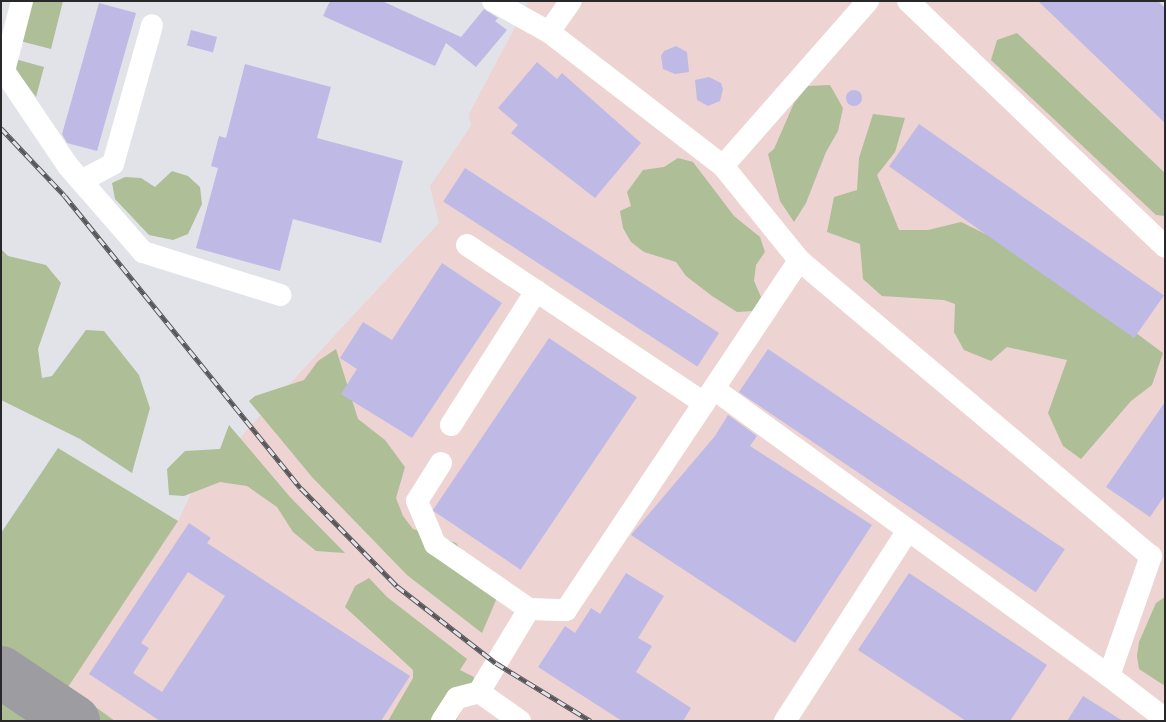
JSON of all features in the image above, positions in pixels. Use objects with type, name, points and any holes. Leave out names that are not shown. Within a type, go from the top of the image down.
[{"type":"lane","points":[[22,1],[2,72],[81,181],[143,252],[280,295]]},
{"type":"lane","points":[[493,1],[549,32],[723,166],[799,260],[1158,556],[1109,676]]},
{"type":"lane","points":[[549,32],[571,1]]},
{"type":"lane","points":[[723,166],[868,1]]},
{"type":"lane","points":[[908,1],[1165,247]]},
{"type":"lane","points":[[81,181],[113,164],[152,25]]},
{"type":"lane","points":[[467,246],[536,291],[709,396],[908,530],[1109,676],[1165,719]]},
{"type":"lane","points":[[441,463],[417,501],[434,544],[529,609],[566,610],[799,260]]},
{"type":"lane","points":[[451,425],[536,291]]},
{"type":"lane","points":[[785,721],[908,530]]},
{"type":"lane","points":[[442,721],[457,698],[479,692],[529,609]]},
{"type":"lane","points":[[479,692],[520,721]]},
{"type":"shaded area","points":[[529,1],[1158,1],[1165,8],[1165,721],[115,721],[67,687],[178,521],[194,487],[439,223],[430,186],[471,126],[469,114]]},
{"type":"green space","points":[[31,1],[63,1],[51,49],[20,41]]},
{"type":"green space","points":[[1017,33],[1165,173],[1165,216],[1156,215],[991,60],[997,40]]},
{"type":"green space","points":[[15,59],[44,67],[36,97],[13,66]]},
{"type":"green space","points":[[830,85],[843,108],[838,131],[826,152],[806,203],[794,222],[780,201],[768,154],[774,149],[794,103],[808,86]]},
{"type":"green space","points":[[873,114],[905,118],[895,152],[877,175],[899,230],[928,230],[961,222],[1035,258],[1163,353],[1152,385],[1131,401],[1081,459],[1063,446],[1048,413],[1067,360],[1007,347],[991,361],[964,350],[954,332],[955,304],[944,300],[882,296],[863,279],[860,244],[827,232],[834,197],[857,190],[859,158]]},
{"type":"green space","points":[[678,158],[693,162],[734,216],[760,237],[765,252],[756,265],[754,281],[761,297],[753,311],[737,312],[712,296],[686,276],[676,262],[644,252],[631,242],[623,228],[620,211],[631,206],[627,192],[643,170],[664,167]]},
{"type":"green space","points":[[172,171],[188,176],[200,187],[202,204],[188,234],[173,240],[149,235],[115,199],[112,183],[125,177],[141,178],[155,187]]},
{"type":"green space","points":[[1,249],[8,256],[46,265],[61,283],[38,349],[42,378],[52,376],[86,330],[104,331],[139,375],[150,408],[132,473],[80,439],[1,400]]},
{"type":"green space","points":[[336,349],[358,419],[385,440],[405,467],[396,498],[403,516],[413,529],[456,543],[475,571],[499,593],[482,633],[407,575],[312,477],[249,401],[255,396],[304,380],[318,361]]},
{"type":"green space","points":[[229,425],[290,497],[345,553],[316,551],[293,532],[277,507],[247,486],[220,482],[184,496],[169,495],[167,469],[185,451],[220,449]]},
{"type":"green space","points":[[58,448],[178,521],[68,687],[115,721],[89,721],[1,659],[1,533]]},
{"type":"green space","points":[[369,578],[387,597],[467,659],[460,670],[474,677],[472,693],[456,721],[388,721],[413,678],[413,670],[345,607],[355,586]]},
{"type":"green space","points":[[1165,597],[1165,686],[1139,669],[1137,656],[1139,642],[1156,603]]},
{"type":"green space","points":[[1,684],[58,721],[1,721]]},
{"type":"building","points":[[330,1],[382,1],[461,37],[484,9],[498,18],[495,21],[507,30],[476,67],[446,43],[435,66],[323,16]]},
{"type":"building","points":[[1038,1],[1158,1],[1165,8],[1165,123]]},
{"type":"building","points":[[99,3],[136,13],[97,151],[67,143],[62,134]]},
{"type":"building","points":[[191,30],[217,37],[213,52],[187,45]]},
{"type":"building","points":[[676,46],[687,52],[689,72],[675,74],[663,69],[661,56],[664,51]]},
{"type":"building","points":[[537,62],[557,79],[562,73],[641,143],[595,198],[511,133],[518,125],[498,108]]},
{"type":"building","points":[[245,64],[331,87],[317,138],[403,161],[381,243],[293,219],[280,271],[196,248],[218,168],[211,166],[219,136],[226,138]]},
{"type":"building","points":[[709,77],[721,83],[723,89],[720,101],[708,106],[697,100],[695,80]]},
{"type":"building","points":[[854,90],[861,95],[862,98],[857,105],[854,106],[847,101],[846,98],[851,91]]},
{"type":"building","points":[[919,124],[1164,295],[1134,338],[889,167]]},
{"type":"building","points":[[465,168],[719,333],[697,367],[443,202]]},
{"type":"building","points":[[442,263],[502,303],[412,438],[341,394],[357,369],[340,358],[363,322],[392,340]]},
{"type":"building","points":[[549,338],[637,397],[521,570],[433,510]]},
{"type":"building","points":[[768,349],[1065,549],[1036,592],[739,392]]},
{"type":"building","points":[[1165,402],[1165,495],[1150,517],[1106,487]]},
{"type":"building","points":[[728,415],[757,436],[750,446],[872,525],[795,643],[631,535],[715,436]]},
{"type":"building","points":[[189,523],[211,538],[207,543],[410,676],[381,721],[160,721],[89,674]],"holes":[[[188,572],[225,596],[162,692],[133,673],[149,648],[141,643]]]},
{"type":"building","points":[[626,573],[664,596],[638,638],[652,646],[636,672],[691,708],[683,721],[622,721],[538,667],[565,626],[575,633],[591,608],[600,614]]},
{"type":"building","points":[[909,573],[1047,665],[1010,721],[966,721],[858,650]]},
{"type":"building","points":[[1083,696],[1123,721],[1067,721]]},
{"type":"taxiway","points":[[1,672],[74,721]]},
{"type":"railway","points":[[1,128],[65,196],[301,488],[397,586],[496,663],[591,721]]}]
